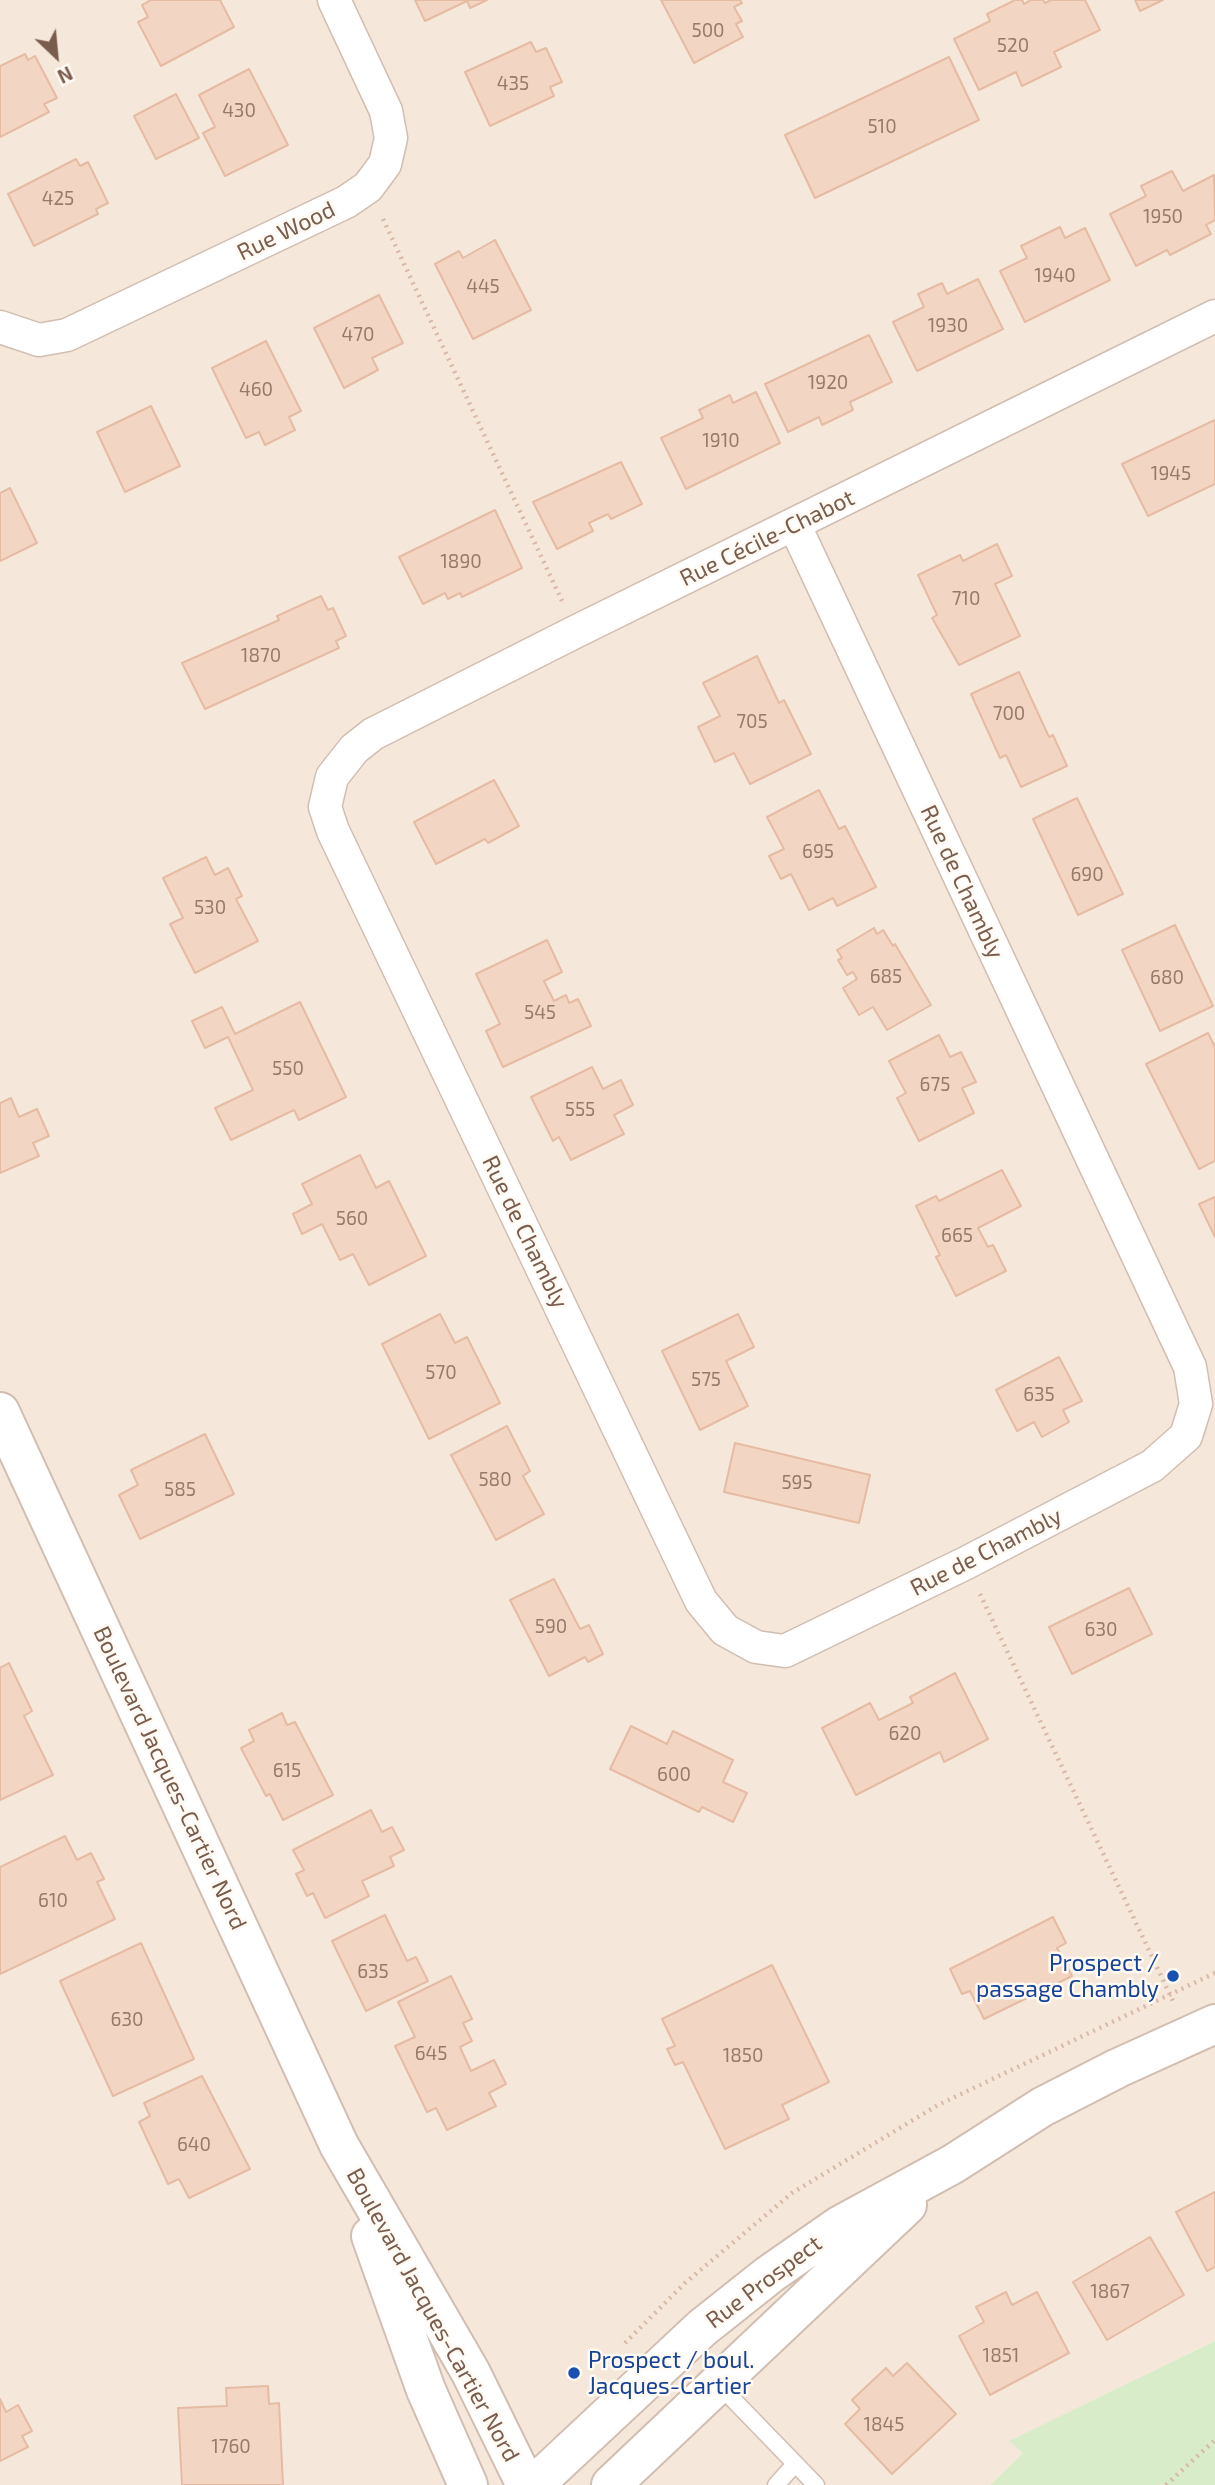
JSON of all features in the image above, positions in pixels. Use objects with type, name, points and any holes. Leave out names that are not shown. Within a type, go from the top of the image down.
[{"type":"street","name":"Rue Wood","points":[[7,330],[39,340],[67,335],[346,202],[368,187],[385,164],[391,138],[386,111],[334,0]]},
{"type":"street","name":"Rue Cécile-Chabot","points":[[332,777],[354,749],[373,734],[1215,316]]},
{"type":"street","name":"Rue de Chambly","points":[[332,777],[325,807],[333,831],[701,1601],[725,1630],[756,1647],[785,1651],[966,1563],[1152,1466],[1186,1436],[1196,1404],[1190,1367],[794,524]]},
{"type":"street","name":"Boulevard Jacques-Cartier Nord","points":[[0,1412],[339,2145],[471,2373],[526,2485]]},
{"type":"street","name":"Rue Prospect","points":[[534,2485],[702,2328],[770,2274],[839,2226],[953,2164],[1042,2107],[1202,2030]]},
{"type":"street","name":"Boulevard Jacques-Cartier Nord","points":[[339,2145],[426,2390],[468,2485]]},
{"type":"street","name":"Rue Prospect","points":[[611,2485],[953,2164]]},
{"type":"lane","points":[[718,2384],[816,2485]]},
{"type":"lane","points":[[776,2485],[796,2465]]},
{"type":"path","points":[[368,187],[577,631]]},
{"type":"path","points":[[966,1563],[1202,2030]]},
{"type":"path","points":[[1167,2485],[1215,2440]]},
{"type":"shaded area","points":[[0,0],[1215,0],[1215,2341],[1010,2441],[1023,2453],[990,2485],[0,2485]]},
{"type":"green space","points":[[1215,2341],[1215,2485],[990,2485],[1023,2453],[1009,2441]]},
{"type":"building","points":[[151,0],[220,0],[234,27],[161,66],[138,22],[148,17],[142,5]]},
{"type":"building","points":[[415,0],[487,0],[470,8],[467,1],[425,21]]},
{"type":"building","points":[[661,0],[740,0],[742,3],[734,7],[742,21],[736,24],[743,37],[694,63]]},
{"type":"building","points":[[1015,0],[1022,0],[1024,4],[1031,0],[1043,0],[1045,3],[1051,0],[1085,0],[1100,30],[1054,52],[1061,67],[1022,86],[1016,72],[979,90],[954,39],[990,21],[987,14]]},
{"type":"building","points":[[1135,0],[1163,0],[1140,11]]},
{"type":"building","points":[[531,42],[536,52],[546,48],[562,82],[550,87],[554,96],[490,126],[465,72]]},
{"type":"building","points":[[25,54],[28,60],[35,56],[57,98],[44,104],[49,112],[0,137],[0,66]]},
{"type":"building","points":[[949,57],[979,120],[815,198],[785,135]]},
{"type":"building","points":[[249,69],[288,145],[225,176],[203,133],[215,127],[199,95]]},
{"type":"building","points":[[176,94],[199,138],[156,159],[134,116]]},
{"type":"building","points":[[76,159],[80,166],[88,162],[108,203],[96,209],[98,214],[34,246],[8,194]]},
{"type":"building","points":[[1172,171],[1183,191],[1214,175],[1215,220],[1206,225],[1211,234],[1170,255],[1167,250],[1136,266],[1110,214],[1146,196],[1141,186]]},
{"type":"building","points":[[1060,227],[1065,238],[1085,228],[1110,280],[1025,322],[1000,271],[1027,258],[1021,246]]},
{"type":"building","points":[[495,240],[531,310],[473,339],[435,264],[459,251],[463,258]]},
{"type":"building","points":[[978,279],[1003,329],[917,371],[893,322],[924,307],[918,294],[942,283],[947,294]]},
{"type":"building","points":[[379,295],[403,343],[372,358],[378,370],[344,388],[314,328]]},
{"type":"building","points":[[869,335],[892,382],[850,402],[853,410],[822,425],[819,417],[788,432],[765,384]]},
{"type":"building","points":[[266,341],[301,411],[289,417],[295,430],[265,445],[259,432],[246,438],[212,368]]},
{"type":"building","points":[[756,392],[780,443],[686,489],[661,438],[703,418],[699,410],[730,395],[733,403]]},
{"type":"building","points":[[151,406],[180,466],[125,492],[97,432]]},
{"type":"building","points":[[1215,420],[1215,484],[1148,516],[1122,464]]},
{"type":"building","points":[[621,462],[642,504],[611,519],[608,514],[589,523],[593,531],[557,549],[533,502]]},
{"type":"building","points":[[10,488],[37,543],[0,561],[0,493]]},
{"type":"building","points":[[495,510],[522,568],[462,597],[460,593],[448,599],[445,593],[423,604],[399,557]]},
{"type":"building","points":[[997,544],[1012,576],[995,584],[1020,636],[959,665],[932,618],[937,615],[918,575],[960,555],[963,561]]},
{"type":"building","points":[[321,596],[328,610],[333,608],[346,636],[336,641],[339,648],[205,709],[182,663],[279,620],[277,616]]},
{"type":"building","points":[[757,656],[779,703],[784,700],[811,754],[750,784],[734,753],[715,762],[698,727],[720,716],[703,683]]},
{"type":"building","points":[[1019,672],[1049,737],[1053,735],[1067,766],[1021,787],[1006,755],[1000,758],[971,694]]},
{"type":"building","points":[[494,780],[519,826],[488,843],[485,839],[436,864],[414,822]]},
{"type":"building","points":[[819,790],[839,829],[845,826],[876,887],[837,906],[833,898],[809,910],[791,874],[781,879],[769,856],[784,849],[767,817]]},
{"type":"building","points":[[1077,798],[1123,894],[1078,915],[1033,819]]},
{"type":"building","points":[[206,857],[215,875],[228,868],[242,896],[236,899],[258,941],[195,973],[170,924],[183,918],[163,878]]},
{"type":"building","points":[[1175,925],[1213,1006],[1160,1031],[1122,950]]},
{"type":"building","points":[[874,928],[877,934],[883,930],[893,946],[895,944],[931,1005],[887,1030],[873,1007],[859,1015],[843,988],[857,979],[853,972],[847,975],[838,960],[842,958],[837,950]]},
{"type":"building","points":[[547,940],[562,972],[544,981],[554,1001],[566,995],[569,1003],[578,999],[591,1026],[503,1067],[486,1031],[500,1024],[476,974]]},
{"type":"building","points":[[300,1002],[346,1097],[299,1120],[294,1110],[231,1140],[215,1108],[253,1090],[228,1037],[205,1048],[192,1021],[222,1007],[235,1034]]},
{"type":"building","points":[[1208,1033],[1215,1047],[1215,1161],[1199,1169],[1146,1064]]},
{"type":"building","points":[[939,1035],[950,1057],[961,1052],[976,1082],[962,1088],[974,1113],[919,1141],[897,1098],[906,1093],[889,1061]]},
{"type":"building","points":[[592,1067],[603,1089],[621,1080],[633,1105],[614,1115],[624,1134],[571,1160],[559,1137],[553,1141],[531,1097]]},
{"type":"building","points":[[11,1098],[19,1117],[37,1109],[49,1136],[33,1143],[39,1156],[0,1173],[0,1103]]},
{"type":"building","points":[[360,1155],[376,1188],[389,1181],[426,1256],[369,1285],[353,1254],[340,1260],[322,1224],[302,1234],[293,1214],[312,1204],[302,1184]]},
{"type":"building","points":[[1002,1170],[1021,1206],[978,1228],[988,1247],[993,1245],[1006,1271],[956,1296],[936,1257],[940,1255],[916,1206],[936,1196],[939,1201]]},
{"type":"building","points":[[1215,1197],[1215,1237],[1199,1204]]},
{"type":"building","points":[[440,1314],[455,1343],[467,1337],[500,1403],[429,1439],[382,1344]]},
{"type":"building","points":[[738,1314],[754,1347],[726,1361],[748,1406],[700,1430],[662,1351]]},
{"type":"building","points":[[1059,1357],[1082,1401],[1063,1410],[1069,1422],[1042,1437],[1034,1422],[1017,1431],[996,1390]]},
{"type":"building","points":[[507,1426],[530,1471],[523,1476],[544,1514],[496,1540],[451,1455]]},
{"type":"building","points":[[205,1434],[234,1494],[140,1539],[119,1495],[138,1485],[131,1470]]},
{"type":"building","points":[[735,1443],[870,1475],[859,1523],[724,1492]]},
{"type":"building","points":[[554,1579],[580,1629],[589,1625],[603,1654],[588,1662],[585,1657],[549,1676],[510,1600]]},
{"type":"building","points":[[1129,1588],[1152,1634],[1072,1674],[1049,1627]]},
{"type":"building","points":[[9,1663],[32,1711],[24,1716],[53,1775],[0,1800],[0,1668]]},
{"type":"building","points":[[955,1673],[988,1739],[944,1762],[940,1752],[856,1795],[822,1728],[870,1703],[879,1720],[913,1703],[910,1697]]},
{"type":"building","points":[[282,1713],[287,1725],[295,1722],[333,1795],[283,1820],[270,1794],[266,1796],[241,1748],[254,1741],[249,1730]]},
{"type":"building","points":[[631,1726],[667,1744],[673,1731],[733,1760],[723,1782],[747,1793],[733,1822],[702,1807],[699,1812],[610,1769]]},
{"type":"building","points":[[371,1810],[382,1832],[392,1827],[404,1850],[390,1857],[394,1866],[362,1881],[369,1896],[325,1918],[313,1893],[307,1896],[296,1874],[304,1870],[293,1850]]},
{"type":"building","points":[[65,1836],[77,1860],[91,1853],[104,1879],[97,1882],[115,1919],[0,1974],[0,1867]]},
{"type":"building","points":[[385,1915],[407,1961],[416,1957],[428,1981],[366,2011],[332,1941]]},
{"type":"building","points":[[1053,1917],[1066,1943],[1057,1948],[1072,1976],[984,2019],[970,1991],[962,1994],[950,1969]]},
{"type":"building","points":[[141,1943],[194,2059],[113,2096],[60,1981]]},
{"type":"building","points":[[772,1965],[829,2082],[782,2105],[789,2119],[725,2149],[683,2062],[675,2065],[667,2049],[675,2046],[662,2019]]},
{"type":"building","points":[[451,1976],[472,2019],[463,2023],[472,2041],[460,2047],[471,2071],[494,2060],[506,2084],[489,2093],[496,2106],[447,2130],[436,2108],[427,2112],[395,2046],[415,2037],[398,2002]]},
{"type":"building","points":[[202,2076],[250,2169],[189,2198],[179,2179],[168,2184],[139,2122],[150,2116],[144,2103]]},
{"type":"building","points":[[1215,2192],[1215,2267],[1207,2271],[1176,2212]]},
{"type":"building","points":[[1150,2237],[1184,2295],[1107,2340],[1073,2282]]},
{"type":"building","points":[[1006,2292],[1012,2305],[1037,2292],[1069,2353],[990,2395],[959,2336],[984,2322],[976,2307]]},
{"type":"building","points":[[907,2363],[956,2414],[892,2474],[845,2424],[860,2409],[852,2400],[886,2368],[893,2376]]},
{"type":"building","points":[[268,2386],[269,2404],[279,2403],[283,2485],[182,2485],[178,2408],[227,2406],[226,2388]]},
{"type":"building","points":[[0,2399],[6,2412],[18,2405],[32,2431],[22,2436],[28,2447],[0,2461]]},
{"type":"place","name":"Prospect / passage Chambly","points":[[1173,1976]]},
{"type":"place","name":"Prospect / boul. Jacques-Cartier","points":[[574,2373]]}]
